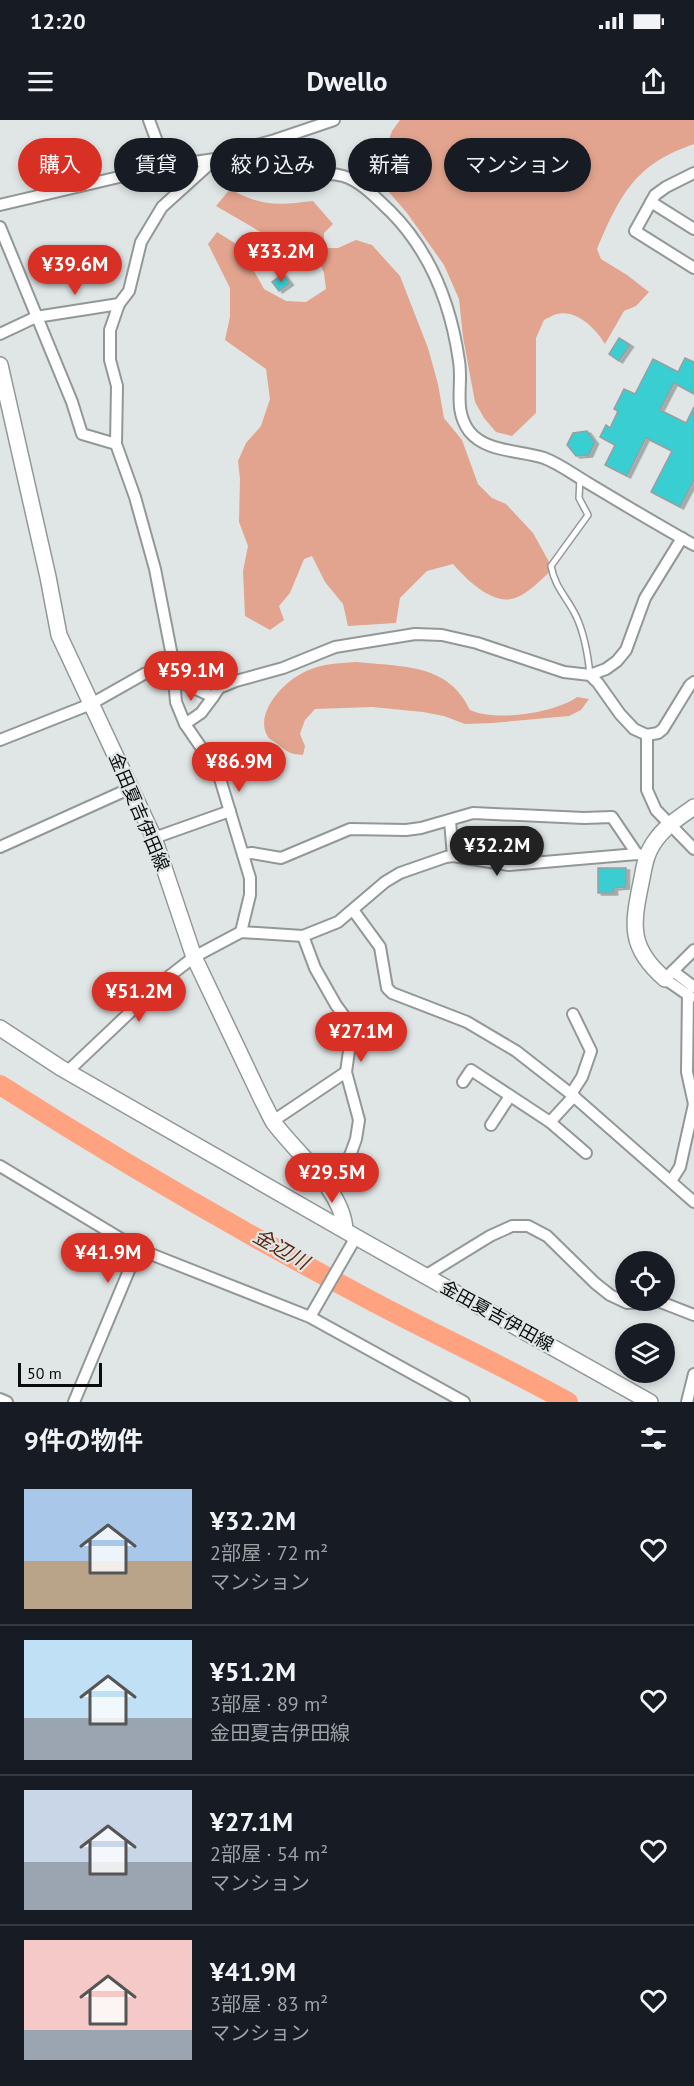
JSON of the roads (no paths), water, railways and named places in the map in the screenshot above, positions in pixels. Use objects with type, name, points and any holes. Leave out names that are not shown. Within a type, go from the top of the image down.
[{"type":"main road","name":"金田夏吉伊田線","points":[[0,365],[59,635],[154,838],[194,957],[273,1121],[332,1193],[351,1237]]},
{"type":"main road","points":[[669,975],[648,961],[637,941],[634,921],[642,855],[670,823],[694,807]]},
{"type":"main road","name":"金田夏吉伊田線","points":[[0,1028],[68,1071],[351,1237],[650,1402]]},
{"type":"street","points":[[149,120],[156,138]]},
{"type":"street","points":[[281,138],[334,120]]},
{"type":"street","points":[[198,174],[210,163]]},
{"type":"street","points":[[694,173],[655,195],[635,231],[694,268]]},
{"type":"street","points":[[336,175],[354,181],[385,207],[424,256],[445,295],[459,363],[458,403],[463,421],[471,433],[482,442],[548,460],[694,545]]},
{"type":"street","points":[[0,205],[114,178]]},
{"type":"street","points":[[178,192],[162,207],[141,242],[129,291],[119,303],[110,330],[110,360],[117,386],[116,444],[135,497],[155,569],[172,656],[171,674],[176,702],[185,724],[218,772],[250,878],[250,895],[241,932]]},
{"type":"street","points":[[651,202],[694,229]]},
{"type":"street","points":[[0,227],[72,402],[82,434],[116,444]]},
{"type":"street","points":[[0,334],[36,317],[119,303]]},
{"type":"street","points":[[185,724],[201,712],[219,688],[236,681],[283,668],[335,647],[415,634],[442,635],[465,640],[564,672],[590,675],[606,669],[626,650],[645,598],[682,538]]},
{"type":"street","points":[[0,740],[91,704],[144,674],[171,674],[213,697]]},
{"type":"street","points":[[590,675],[634,729],[647,735],[658,733],[663,729],[694,682]]},
{"type":"street","points":[[647,735],[647,790],[656,810],[694,849]]},
{"type":"street","points":[[0,847],[131,788]]},
{"type":"street","points":[[154,838],[230,811]]},
{"type":"street","points":[[243,854],[252,853],[281,858],[350,830],[406,830],[450,821],[473,813],[584,818],[612,817],[642,855]]},
{"type":"street","points":[[450,821],[453,856]]},
{"type":"street","points":[[68,1071],[163,981],[194,957],[241,932],[303,936],[338,922],[378,888],[400,873],[453,856],[509,865],[642,855]]},
{"type":"street","points":[[353,910],[380,947],[387,988],[392,993],[467,1022],[516,1050],[573,1095],[694,1202]]},
{"type":"street","points":[[303,936],[315,968],[336,1005],[350,1024],[346,1072],[359,1119],[356,1139],[332,1193]]},
{"type":"street","points":[[671,1181],[680,1167],[694,1104],[687,1071],[692,993],[669,975],[694,950]]},
{"type":"street","points":[[550,1122],[573,1095],[591,1052],[573,1014]]},
{"type":"street","points":[[462,1082],[471,1070],[550,1122],[586,1153]]},
{"type":"street","points":[[273,1121],[346,1072]]},
{"type":"street","points":[[491,1125],[510,1096]]},
{"type":"street","points":[[0,1166],[138,1249],[310,1317],[464,1402]]},
{"type":"street","points":[[425,1276],[490,1236],[512,1226],[528,1226],[547,1236],[610,1295],[627,1303],[658,1301],[694,1315]]},
{"type":"street","points":[[310,1317],[351,1237]]},
{"type":"street","points":[[74,1402],[138,1249]]},
{"type":"street","points":[[687,1402],[694,1374]]},
{"type":"street","points":[[0,1399],[7,1402]]},
{"type":"lane","points":[[580,478],[579,498],[588,514],[551,566],[556,585],[580,626],[590,675]]},
{"type":"waterway","name":"金辺川","points":[[0,1085],[135,1168],[273,1248],[568,1402]]}]
